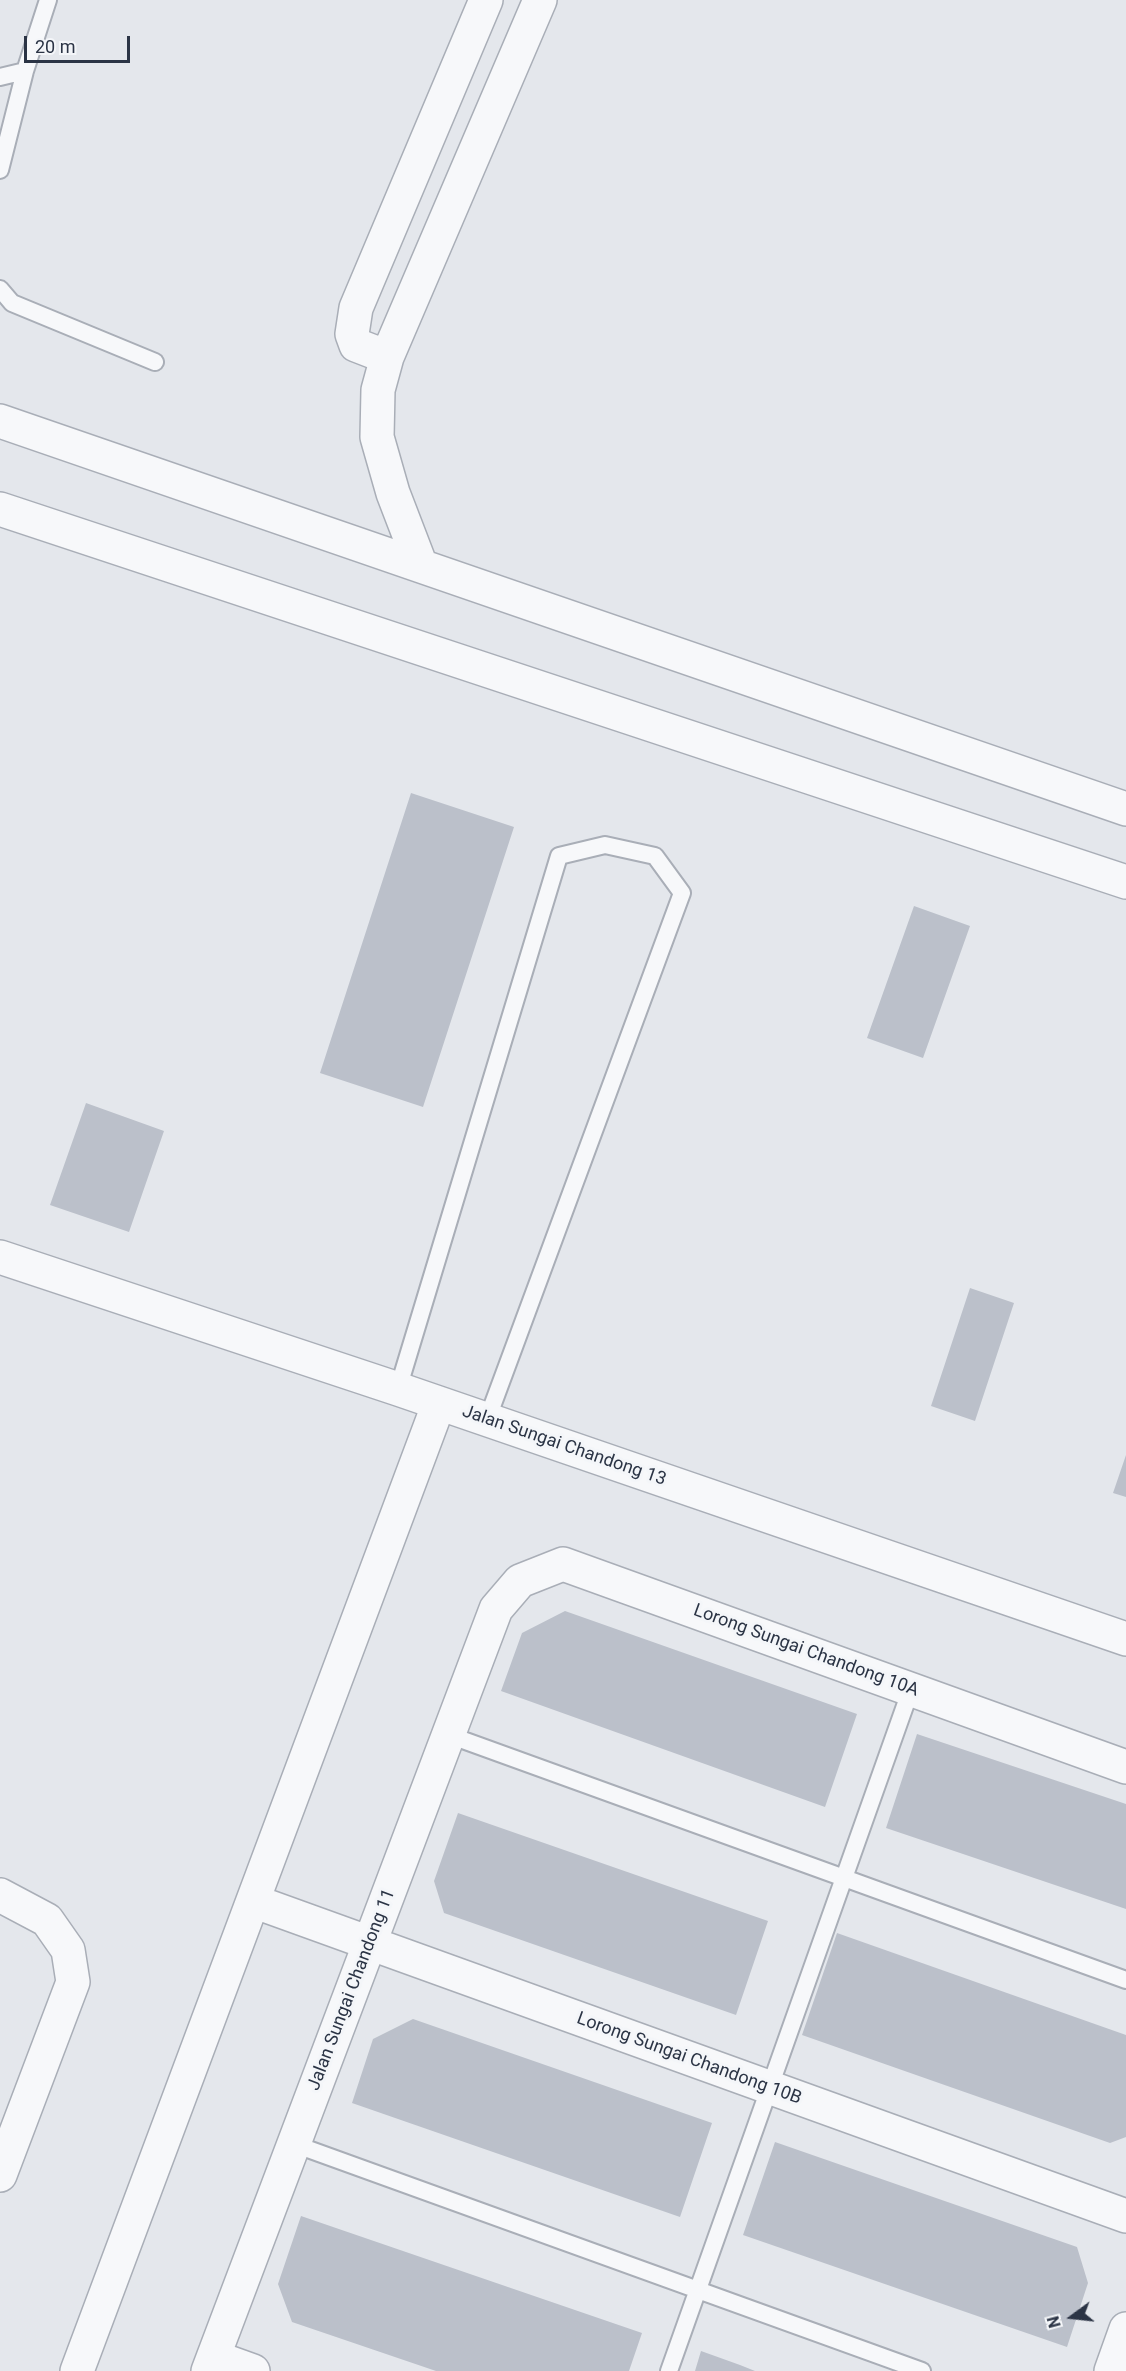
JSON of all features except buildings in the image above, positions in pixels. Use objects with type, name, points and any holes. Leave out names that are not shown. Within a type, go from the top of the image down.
[{"type":"street","points":[[387,357],[356,345],[351,334],[356,308],[486,0]]},
{"type":"street","points":[[420,566],[393,493],[377,437],[378,390],[387,357],[540,0]]},
{"type":"street","points":[[0,421],[1126,809]]},
{"type":"street","points":[[0,508],[1126,882]]},
{"type":"street","name":"Jalan Sungai Chandong 13","points":[[0,1257],[398,1389],[1126,1639]]},
{"type":"street","points":[[77,2371],[439,1403]]},
{"type":"street","name":"Lorong Sungai Chandong 10A","points":[[496,1609],[520,1581],[563,1564],[1126,1767]]},
{"type":"street","name":"Jalan Sungai Chandong 11","points":[[211,2364],[496,1609]]},
{"type":"street","points":[[0,1895],[47,1920],[68,1950],[73,1982],[0,2175]]},
{"type":"street","name":"Lorong Sungai Chandong 10B","points":[[253,1901],[1126,2216]]},
{"type":"street","points":[[1111,2371],[1126,2329]]},
{"type":"street","points":[[211,2364],[252,2371]]},
{"type":"lane","points":[[0,170],[25,71],[48,0]]},
{"type":"lane","points":[[0,77],[25,71]]},
{"type":"lane","points":[[0,289],[12,303],[155,362]]},
{"type":"lane","points":[[398,1389],[560,856],[604,845],[655,856],[682,892],[487,1420]]},
{"type":"lane","points":[[669,2371],[911,1689]]},
{"type":"lane","points":[[448,1735],[1126,1980]]},
{"type":"lane","points":[[294,2144],[922,2371]]}]
